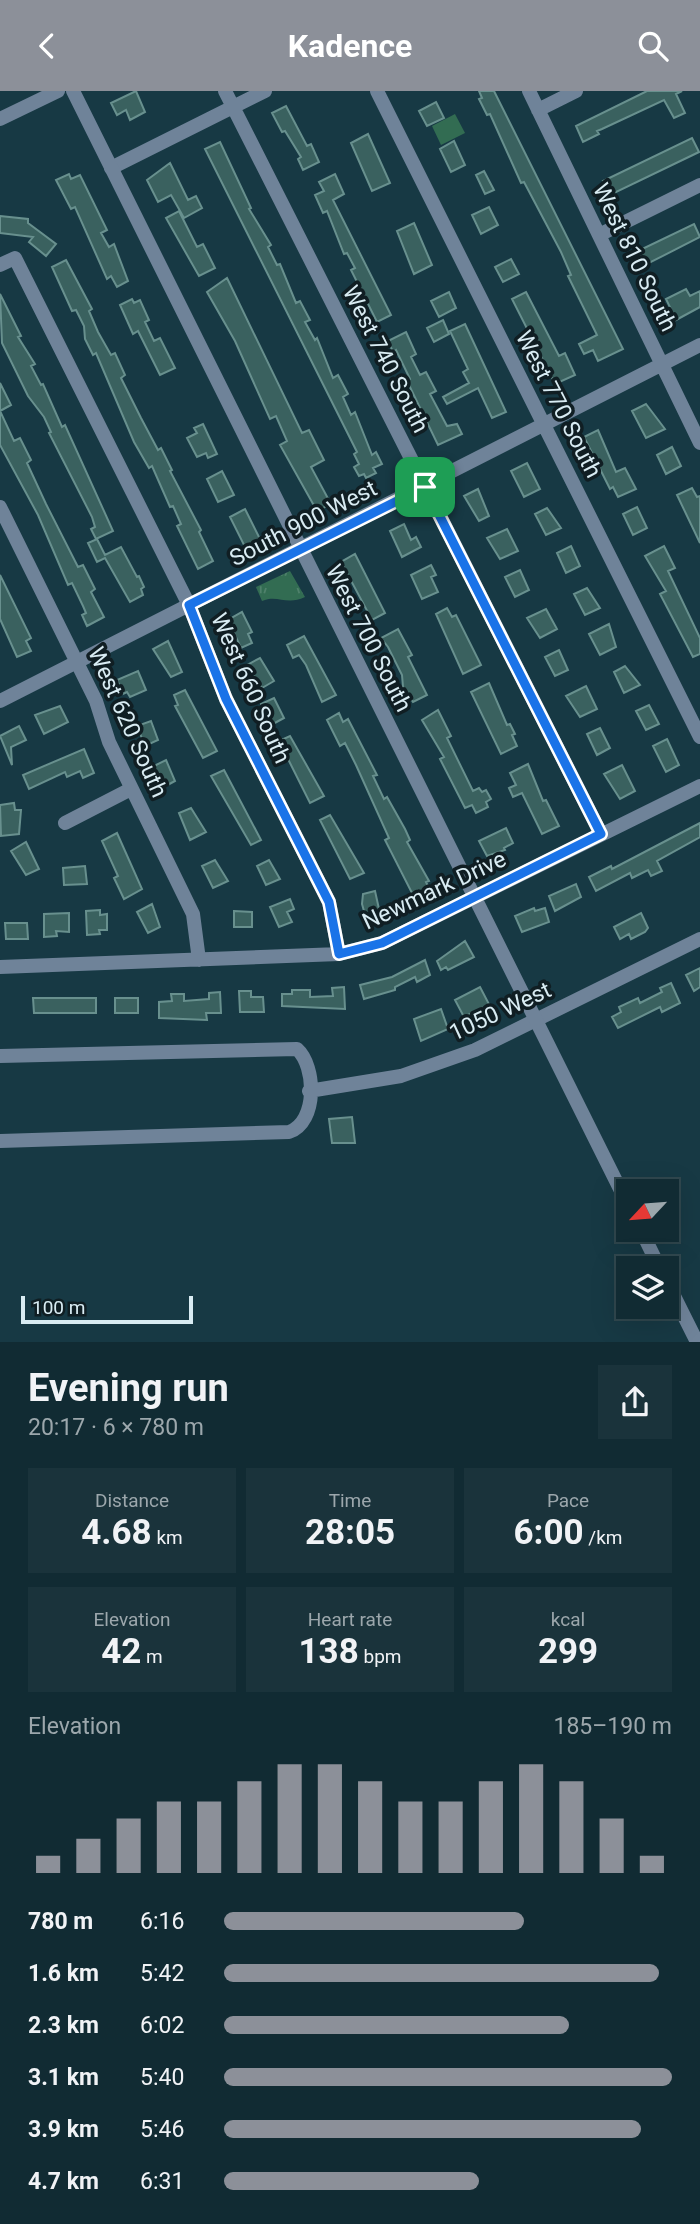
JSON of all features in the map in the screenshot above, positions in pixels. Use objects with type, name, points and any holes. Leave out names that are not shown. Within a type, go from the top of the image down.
[{"type":"street","points":[[0,119],[58,91]]},
{"type":"street","name":"West 700 South","points":[[73,91],[299,550],[616,1181]]},
{"type":"street","name":"West 740 South","points":[[225,91],[601,834]]},
{"type":"street","points":[[111,168],[265,91]]},
{"type":"street","name":"West 770 South","points":[[377,91],[700,737]]},
{"type":"street","name":"West 810 South","points":[[529,91],[700,443]]},
{"type":"street","points":[[538,110],[576,91]]},
{"type":"street","points":[[599,235],[700,185]]},
{"type":"street","name":"West 660 South","points":[[0,265],[15,258],[189,605],[226,699],[329,902],[339,954]]},
{"type":"street","name":"South 900 West","points":[[0,701],[700,345]]},
{"type":"street","name":"West 620 South","points":[[0,507],[77,662],[131,789],[193,914],[199,960]]},
{"type":"street","name":"Newmark Drive","points":[[0,967],[339,954],[382,943],[700,786]]},
{"type":"street","points":[[65,823],[131,789]]},
{"type":"street","name":"1050 West","points":[[309,1091],[401,1076],[475,1050],[700,939]]},
{"type":"street","points":[[0,1056],[297,1049],[308,1064],[310,1111],[305,1122],[289,1132],[0,1141]]},
{"type":"street","points":[[679,1306],[697,1342]]},
{"type":"green space","points":[[455,114],[465,133],[441,145],[432,126]]},
{"type":"green space","points":[[290,571],[305,597],[262,601],[256,587]]},
{"type":"building","points":[[136,91],[145,112],[130,120],[126,110],[117,115],[111,103]]},
{"type":"building","points":[[479,91],[494,91],[623,349],[598,361],[593,350],[584,354],[579,344],[597,335],[568,276],[571,275],[561,252],[524,182],[521,183],[490,114],[487,115],[479,99],[482,98]]},
{"type":"building","points":[[647,91],[682,91],[676,94],[685,113],[674,118],[664,100],[597,131],[599,134],[583,142],[576,126]]},
{"type":"building","points":[[436,102],[444,118],[427,126],[419,111]]},
{"type":"building","points":[[286,106],[307,146],[311,144],[319,162],[303,170],[298,159],[301,157],[285,131],[282,132],[272,113]]},
{"type":"building","points":[[368,134],[390,183],[372,191],[351,143]]},
{"type":"building","points":[[692,138],[699,152],[610,195],[603,181]]},
{"type":"building","points":[[454,141],[465,165],[451,172],[440,149]]},
{"type":"building","points":[[220,142],[251,208],[249,209],[271,245],[268,247],[277,265],[280,264],[296,303],[300,301],[310,320],[305,322],[315,340],[317,338],[333,378],[338,375],[348,394],[343,397],[351,415],[355,412],[372,455],[376,452],[382,464],[373,468],[376,473],[366,478],[364,474],[359,476],[354,467],[359,464],[354,454],[357,452],[205,149]]},
{"type":"building","points":[[170,163],[188,200],[196,196],[202,208],[184,218],[171,195],[158,202],[147,180]]},
{"type":"building","points":[[484,171],[494,190],[485,194],[476,175]]},
{"type":"building","points":[[69,174],[71,179],[80,175],[107,230],[101,233],[109,247],[114,244],[128,281],[117,287],[111,276],[107,279],[75,207],[71,209],[56,180]]},
{"type":"building","points":[[335,174],[344,194],[333,200],[391,315],[377,322],[351,270],[355,268],[347,253],[344,254],[327,211],[323,213],[315,195],[324,191],[319,182]]},
{"type":"building","points":[[489,207],[498,225],[481,234],[472,215]]},
{"type":"building","points":[[179,211],[197,247],[203,244],[215,268],[199,276],[166,218]]},
{"type":"building","points":[[0,216],[28,219],[28,223],[56,244],[46,256],[29,242],[33,237],[0,233]]},
{"type":"building","points":[[414,223],[432,265],[414,274],[397,231]]},
{"type":"building","points":[[694,224],[700,237],[645,265],[638,251]]},
{"type":"building","points":[[511,259],[519,274],[503,282],[495,267]]},
{"type":"building","points":[[66,260],[92,309],[89,311],[98,332],[111,355],[115,353],[125,375],[121,378],[141,418],[158,450],[161,448],[201,530],[199,532],[213,561],[198,569],[177,526],[181,524],[173,506],[170,507],[152,466],[149,468],[134,442],[96,353],[93,355],[85,339],[84,326],[76,310],[72,311],[52,267]]},
{"type":"building","points":[[227,278],[302,433],[309,430],[324,460],[311,467],[331,504],[317,511],[280,445],[287,441],[276,416],[270,419],[235,341],[207,292]]},
{"type":"building","points":[[686,289],[690,296],[700,291],[700,307],[676,320],[666,299]]},
{"type":"building","points":[[449,292],[456,308],[439,317],[431,301]]},
{"type":"building","points":[[526,292],[559,356],[565,353],[575,375],[555,384],[512,299]]},
{"type":"building","points":[[0,294],[21,336],[18,337],[35,364],[31,366],[41,385],[43,384],[62,427],[65,425],[113,531],[96,539],[91,529],[95,527],[92,517],[49,433],[51,432],[44,417],[28,396],[2,343]]},
{"type":"building","points":[[132,299],[134,303],[140,300],[149,320],[145,322],[154,341],[160,338],[175,368],[160,375],[138,331],[133,334],[120,305]]},
{"type":"building","points":[[443,320],[449,334],[434,342],[427,328]]},
{"type":"building","points":[[465,324],[506,412],[492,418],[478,388],[447,404],[443,397],[469,383],[463,372],[468,369],[450,331]]},
{"type":"building","points":[[406,332],[416,354],[411,357],[420,375],[426,372],[436,391],[430,394],[447,426],[457,424],[462,434],[438,445],[407,381],[410,379],[396,350],[393,352],[388,341]]},
{"type":"building","points":[[0,383],[11,405],[0,411]]},
{"type":"building","points":[[646,404],[665,429],[646,438],[632,411]]},
{"type":"building","points":[[0,411],[14,441],[20,438],[31,460],[27,463],[46,504],[78,567],[83,565],[95,589],[91,592],[104,617],[87,626],[82,615],[86,613],[72,583],[68,585],[38,515],[0,445]]},
{"type":"building","points":[[203,424],[217,454],[208,458],[206,453],[197,457],[187,438],[197,433],[194,428]]},
{"type":"building","points":[[598,430],[616,472],[625,468],[636,489],[618,497],[613,487],[610,489],[584,437]]},
{"type":"building","points":[[672,447],[681,466],[666,474],[657,455]]},
{"type":"building","points":[[527,463],[540,489],[524,497],[511,471]]},
{"type":"building","points":[[222,471],[234,495],[218,502],[207,479]]},
{"type":"building","points":[[692,488],[697,497],[700,496],[700,543],[677,495]]},
{"type":"building","points":[[478,489],[489,516],[479,521],[464,496]]},
{"type":"building","points":[[637,507],[647,528],[633,535],[623,514]]},
{"type":"building","points":[[547,508],[561,528],[546,535],[535,514]]},
{"type":"building","points":[[245,509],[260,539],[245,547],[230,517]]},
{"type":"building","points":[[404,524],[411,540],[416,537],[421,547],[402,557],[390,531]]},
{"type":"building","points":[[507,529],[518,551],[500,559],[487,538]]},
{"type":"building","points":[[97,539],[105,555],[121,547],[137,577],[139,576],[144,587],[141,589],[143,595],[130,602],[105,558],[97,562],[88,543]]},
{"type":"building","points":[[571,546],[580,566],[566,573],[557,553]]},
{"type":"building","points":[[664,546],[675,568],[668,571],[700,638],[700,654],[693,657],[660,594],[666,591],[645,556]]},
{"type":"building","points":[[355,554],[385,613],[372,620],[341,562]]},
{"type":"building","points":[[431,565],[436,575],[431,577],[438,592],[422,599],[411,575]]},
{"type":"building","points":[[520,570],[529,590],[515,597],[505,577]]},
{"type":"building","points":[[0,575],[31,638],[26,641],[31,651],[17,657],[0,619]]},
{"type":"building","points":[[587,588],[600,608],[585,615],[574,594]]},
{"type":"building","points":[[447,608],[452,617],[456,615],[481,665],[463,674],[436,614]]},
{"type":"building","points":[[546,609],[557,629],[540,638],[527,618]]},
{"type":"building","points":[[242,612],[252,632],[248,634],[252,643],[241,648],[228,620]]},
{"type":"building","points":[[609,624],[616,647],[600,655],[589,634]]},
{"type":"building","points":[[398,629],[412,655],[408,657],[427,695],[413,702],[403,687],[402,675],[388,647],[381,638]]},
{"type":"building","points":[[304,636],[336,695],[322,702],[306,665],[299,655],[293,658],[287,645]]},
{"type":"building","points":[[168,641],[182,672],[171,677],[153,649]]},
{"type":"building","points":[[559,650],[568,670],[555,676],[545,657]]},
{"type":"building","points":[[260,658],[274,681],[262,688],[247,665]]},
{"type":"building","points":[[625,666],[640,685],[624,693],[614,672]]},
{"type":"building","points":[[138,671],[146,690],[130,697],[127,692],[123,694],[117,680]]},
{"type":"building","points":[[489,683],[507,725],[510,724],[515,734],[512,735],[517,746],[501,754],[471,692]]},
{"type":"building","points":[[586,686],[597,709],[580,717],[566,696]]},
{"type":"building","points":[[185,690],[217,751],[203,758],[175,706],[178,705],[174,695]]},
{"type":"building","points":[[274,698],[284,718],[271,725],[261,704]]},
{"type":"building","points":[[649,705],[659,724],[646,730],[636,711]]},
{"type":"building","points":[[60,706],[68,722],[44,734],[35,715]]},
{"type":"building","points":[[438,710],[451,736],[447,738],[473,791],[479,788],[482,792],[486,790],[491,799],[486,802],[488,807],[476,813],[472,805],[465,808],[440,759],[444,757],[422,720]]},
{"type":"building","points":[[339,713],[343,722],[348,719],[377,775],[373,776],[384,799],[387,797],[405,829],[410,840],[407,842],[429,881],[426,882],[430,890],[414,897],[385,840],[389,838],[356,765],[345,743],[340,746],[327,720]]},
{"type":"building","points":[[151,721],[158,740],[145,746],[137,726]]},
{"type":"building","points":[[19,726],[26,740],[11,747],[12,765],[0,736]]},
{"type":"building","points":[[600,728],[610,748],[597,755],[587,734]]},
{"type":"building","points":[[290,736],[324,796],[310,803],[279,741]]},
{"type":"building","points":[[667,739],[679,765],[666,772],[653,746]]},
{"type":"building","points":[[84,749],[94,773],[83,778],[80,771],[67,777],[65,772],[29,789],[23,775]]},
{"type":"building","points":[[166,760],[175,781],[162,788],[152,767]]},
{"type":"building","points":[[528,764],[543,801],[546,800],[559,826],[542,834],[522,793],[513,797],[509,788],[516,785],[510,773]]},
{"type":"building","points":[[622,765],[635,791],[620,799],[604,774]]},
{"type":"building","points":[[224,770],[261,840],[251,845],[211,776]]},
{"type":"building","points":[[14,803],[15,810],[21,810],[19,834],[1,836],[0,805]]},
{"type":"building","points":[[191,808],[206,832],[190,840],[179,813]]},
{"type":"building","points":[[330,815],[364,873],[350,879],[320,820]]},
{"type":"building","points":[[700,823],[700,837],[657,861],[662,871],[651,876],[648,870],[632,878],[630,873],[596,891],[589,877],[611,866],[612,869]]},
{"type":"building","points":[[506,828],[513,843],[504,848],[505,850],[487,856],[479,841]]},
{"type":"building","points":[[117,833],[142,889],[124,899],[114,878],[118,876],[102,841]]},
{"type":"building","points":[[26,842],[39,869],[26,875],[11,851]]},
{"type":"building","points":[[215,860],[228,881],[213,888],[202,866]]},
{"type":"building","points":[[269,860],[280,879],[266,885],[257,866]]},
{"type":"building","points":[[85,866],[87,884],[64,885],[63,868]]},
{"type":"building","points":[[576,884],[581,897],[555,911],[549,896]]},
{"type":"building","points":[[375,891],[381,918],[367,922],[362,904],[363,894]]},
{"type":"building","points":[[290,899],[294,909],[287,912],[292,922],[279,927],[270,907]]},
{"type":"building","points":[[152,904],[160,927],[148,933],[137,912]]},
{"type":"building","points":[[534,908],[535,911],[545,908],[549,922],[522,932],[515,916]]},
{"type":"building","points":[[100,910],[100,915],[107,914],[107,930],[99,930],[100,934],[87,935],[86,911]]},
{"type":"building","points":[[234,911],[252,912],[252,927],[234,927]]},
{"type":"building","points":[[69,913],[69,932],[56,931],[57,936],[44,937],[44,914]]},
{"type":"building","points":[[641,913],[648,928],[645,932],[631,939],[629,934],[620,939],[614,927]]},
{"type":"building","points":[[5,923],[27,923],[28,939],[6,939]]},
{"type":"building","points":[[465,941],[474,957],[448,970],[446,967],[441,970],[437,961]]},
{"type":"building","points":[[425,960],[430,975],[417,982],[415,977],[395,987],[395,990],[364,999],[360,985],[392,977]]},
{"type":"building","points":[[700,968],[700,987],[694,991],[686,975]]},
{"type":"building","points":[[671,983],[680,1003],[662,1012],[660,1007],[618,1028],[612,1017],[621,1012],[619,1007],[638,998],[640,1003],[662,992],[660,988]]},
{"type":"building","points":[[344,987],[345,1009],[282,1006],[282,994],[292,994],[292,990],[310,990],[310,997],[333,996],[332,988]]},
{"type":"building","points":[[480,987],[492,1010],[480,1016],[474,1012],[464,1017],[455,1000]]},
{"type":"building","points":[[239,991],[251,991],[251,997],[263,997],[264,1012],[240,1012]]},
{"type":"building","points":[[220,992],[221,1013],[206,1013],[207,1020],[159,1018],[159,1002],[172,1001],[171,994],[184,994],[184,1001],[209,999],[209,993]]},
{"type":"building","points":[[33,998],[96,998],[96,1013],[34,1013]]},
{"type":"building","points":[[115,998],[138,998],[138,1013],[115,1013]]},
{"type":"building","points":[[441,1009],[448,1029],[421,1041],[414,1019]]},
{"type":"building","points":[[352,1117],[355,1143],[332,1143],[329,1119]]},
{"type":"route","points":[[425,487],[601,834],[382,943],[339,954],[329,902],[226,699],[189,605],[425,487]]}]
